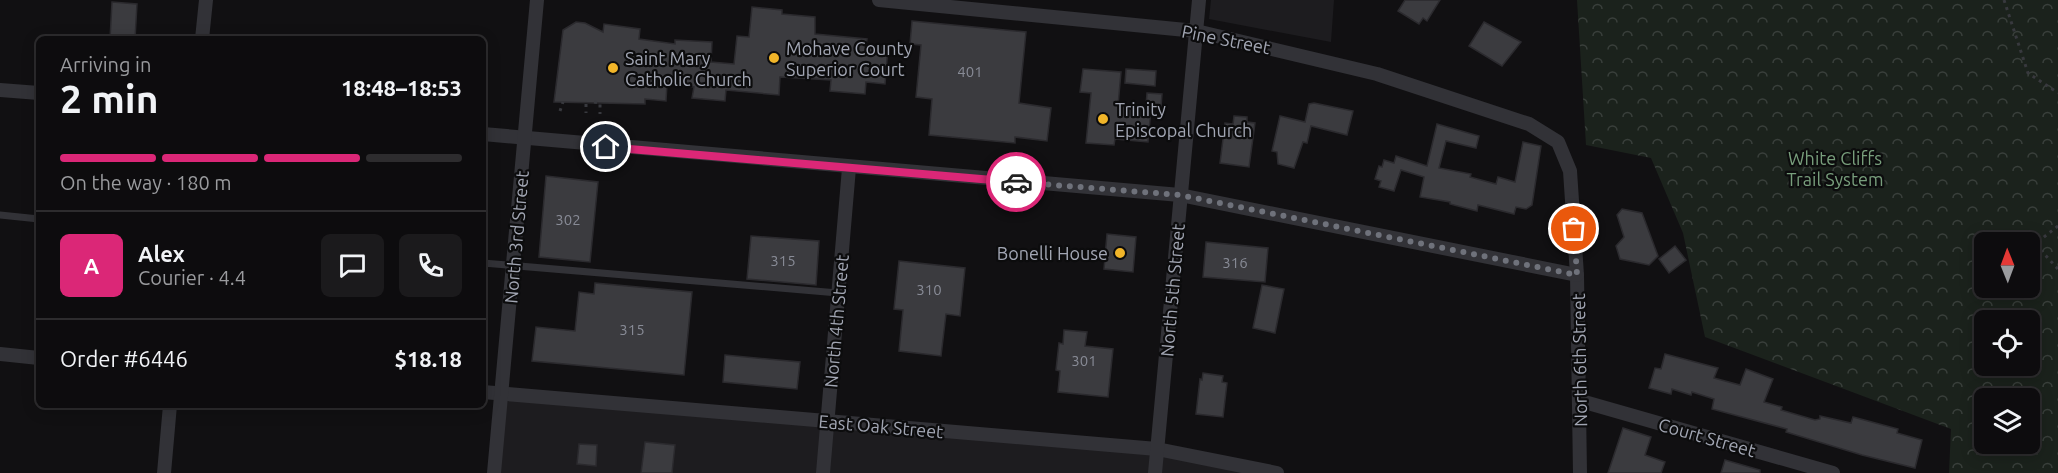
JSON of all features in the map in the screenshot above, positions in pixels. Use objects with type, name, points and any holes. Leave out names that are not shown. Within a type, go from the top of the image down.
[{"type":"street","points":[[202,36],[206,0]]},
{"type":"street","name":"North 3rd Street","points":[[494,473],[537,0]]},
{"type":"street","name":"Pine Street","points":[[879,0],[1196,31],[1377,74],[1529,124],[1558,142]]},
{"type":"street","name":"North 5th Street","points":[[1155,473],[1199,0]]},
{"type":"street","points":[[0,90],[36,93]]},
{"type":"street","points":[[486,134],[849,168],[1180,195],[1577,275]]},
{"type":"street","name":"North 6th Street","points":[[1558,142],[1570,171],[1577,275],[1581,400],[1580,473]]},
{"type":"street","name":"North 4th Street","points":[[823,473],[849,168]]},
{"type":"street","points":[[0,354],[36,358]]},
{"type":"street","name":"East Oak Street","points":[[486,392],[1157,449],[1277,473]]},
{"type":"street","name":"Court Street","points":[[1581,400],[1833,473]]},
{"type":"street","points":[[164,473],[170,408]]},
{"type":"lane","points":[[0,215],[36,219]]},
{"type":"lane","points":[[486,263],[838,293]]},
{"type":"path","points":[[2004,0],[2028,74],[2058,93]]},
{"type":"path","points":[[560,111],[563,102]]},
{"type":"path","points":[[594,102],[600,103],[600,114]]},
{"type":"path","points":[[586,104],[586,113]]},
{"type":"path","points":[[2058,226],[2036,244],[2058,269]]},
{"type":"shaded area","points":[[1211,0],[1334,0],[1331,42],[1209,19]]},
{"type":"shaded area","points":[[501,394],[1157,449],[1277,473],[494,473]]},
{"type":"green space","name":"White Cliffs Trail System","points":[[1577,0],[2058,0],[2058,473],[1949,473],[1951,429],[1705,337],[1683,233],[1651,158],[1586,145]]},
{"type":"building","points":[[1405,0],[1440,0],[1427,21],[1423,18],[1419,24],[1398,11]]},
{"type":"building","points":[[112,2],[137,4],[135,36],[110,36]]},
{"type":"building","points":[[752,7],[782,10],[782,14],[815,17],[815,34],[867,39],[866,45],[888,47],[885,84],[866,82],[865,94],[830,91],[831,80],[780,77],[779,95],[726,90],[725,101],[692,98],[694,87],[667,84],[666,101],[645,99],[645,104],[554,102],[563,30],[576,22],[585,23],[603,32],[604,24],[640,29],[639,39],[675,44],[675,40],[712,42],[711,62],[734,64],[737,36],[749,37]]},
{"type":"building","points":[[912,21],[1026,32],[1019,103],[1051,108],[1047,141],[1015,137],[1015,143],[929,135],[932,99],[916,97],[921,45],[910,44]]},
{"type":"building","points":[[1484,22],[1521,42],[1502,66],[1469,46]]},
{"type":"building","name":"Trinity Episcopal Church","points":[[1083,69],[1121,72],[1118,106],[1151,109],[1148,142],[1115,139],[1114,145],[1086,143],[1091,93],[1080,92]]},
{"type":"building","points":[[1126,69],[1156,71],[1155,86],[1125,83]]},
{"type":"building","points":[[1147,93],[1162,94],[1161,107],[1146,106]]},
{"type":"building","points":[[1309,104],[1353,111],[1347,135],[1311,126],[1307,143],[1303,142],[1294,168],[1278,164],[1277,152],[1272,151],[1280,116],[1305,122]]},
{"type":"building","points":[[1234,116],[1247,117],[1247,122],[1255,123],[1249,167],[1220,163],[1225,123],[1233,124]]},
{"type":"building","points":[[1437,124],[1479,136],[1476,148],[1446,141],[1439,168],[1471,174],[1470,177],[1496,184],[1498,177],[1515,182],[1523,142],[1541,146],[1532,205],[1526,209],[1516,207],[1514,214],[1478,205],[1477,211],[1450,204],[1450,202],[1420,197],[1424,177],[1401,170],[1394,191],[1379,187],[1381,181],[1375,179],[1379,166],[1382,167],[1384,160],[1394,163],[1396,156],[1427,166]]},
{"type":"building","points":[[546,176],[598,182],[590,262],[539,257]]},
{"type":"building","points":[[1622,209],[1642,213],[1658,256],[1649,265],[1620,259],[1616,246],[1624,237],[1617,215]]},
{"type":"building","name":"Bonelli House","points":[[1107,234],[1136,237],[1133,272],[1104,269]]},
{"type":"building","points":[[751,236],[819,241],[816,285],[747,279]]},
{"type":"building","points":[[1206,242],[1268,248],[1265,282],[1203,277]]},
{"type":"building","points":[[1675,246],[1686,260],[1669,273],[1659,259]]},
{"type":"building","points":[[899,261],[965,268],[960,316],[946,314],[941,356],[899,351],[903,310],[894,309]]},
{"type":"building","points":[[595,283],[692,292],[684,375],[532,361],[536,327],[575,331],[579,292],[594,294]]},
{"type":"building","points":[[1262,285],[1284,289],[1275,333],[1253,328]]},
{"type":"building","points":[[1064,330],[1087,332],[1085,346],[1113,349],[1108,397],[1058,392],[1060,371],[1056,370],[1059,343],[1063,344]]},
{"type":"building","points":[[1665,354],[1718,368],[1714,378],[1740,385],[1746,369],[1773,379],[1764,402],[1782,407],[1781,410],[1815,420],[1820,419],[1820,416],[1851,423],[1853,417],[1898,429],[1897,433],[1922,440],[1915,468],[1862,455],[1786,432],[1787,429],[1712,409],[1714,399],[1692,392],[1691,395],[1672,389],[1671,394],[1649,388],[1655,368],[1661,369]]},
{"type":"building","points":[[725,355],[800,362],[797,389],[723,382]]},
{"type":"building","points":[[1203,373],[1223,376],[1222,382],[1227,383],[1223,417],[1196,414],[1200,379],[1202,380]]},
{"type":"building","points":[[1623,428],[1651,437],[1645,455],[1665,462],[1661,473],[1608,473]]},
{"type":"building","points":[[645,442],[675,445],[672,473],[641,473]]},
{"type":"building","points":[[579,444],[597,445],[596,466],[577,464]]},
{"type":"building","points":[[1725,460],[1760,470],[1760,473],[1721,473]]},
{"type":"way so far","points":[[1016,182],[1180,195],[1577,275],[1574,229]]},
{"type":"place","name":"Mohave County Superior Court","points":[[774,58]]},
{"type":"place","name":"Saint Mary Catholic Church","points":[[613,68]]},
{"type":"place","name":"Trinity Episcopal Church","points":[[1103,119]]},
{"type":"place","name":"Bonelli House","points":[[1120,253]]},
{"type":"route","points":[[606,147],[1016,182]]}]
